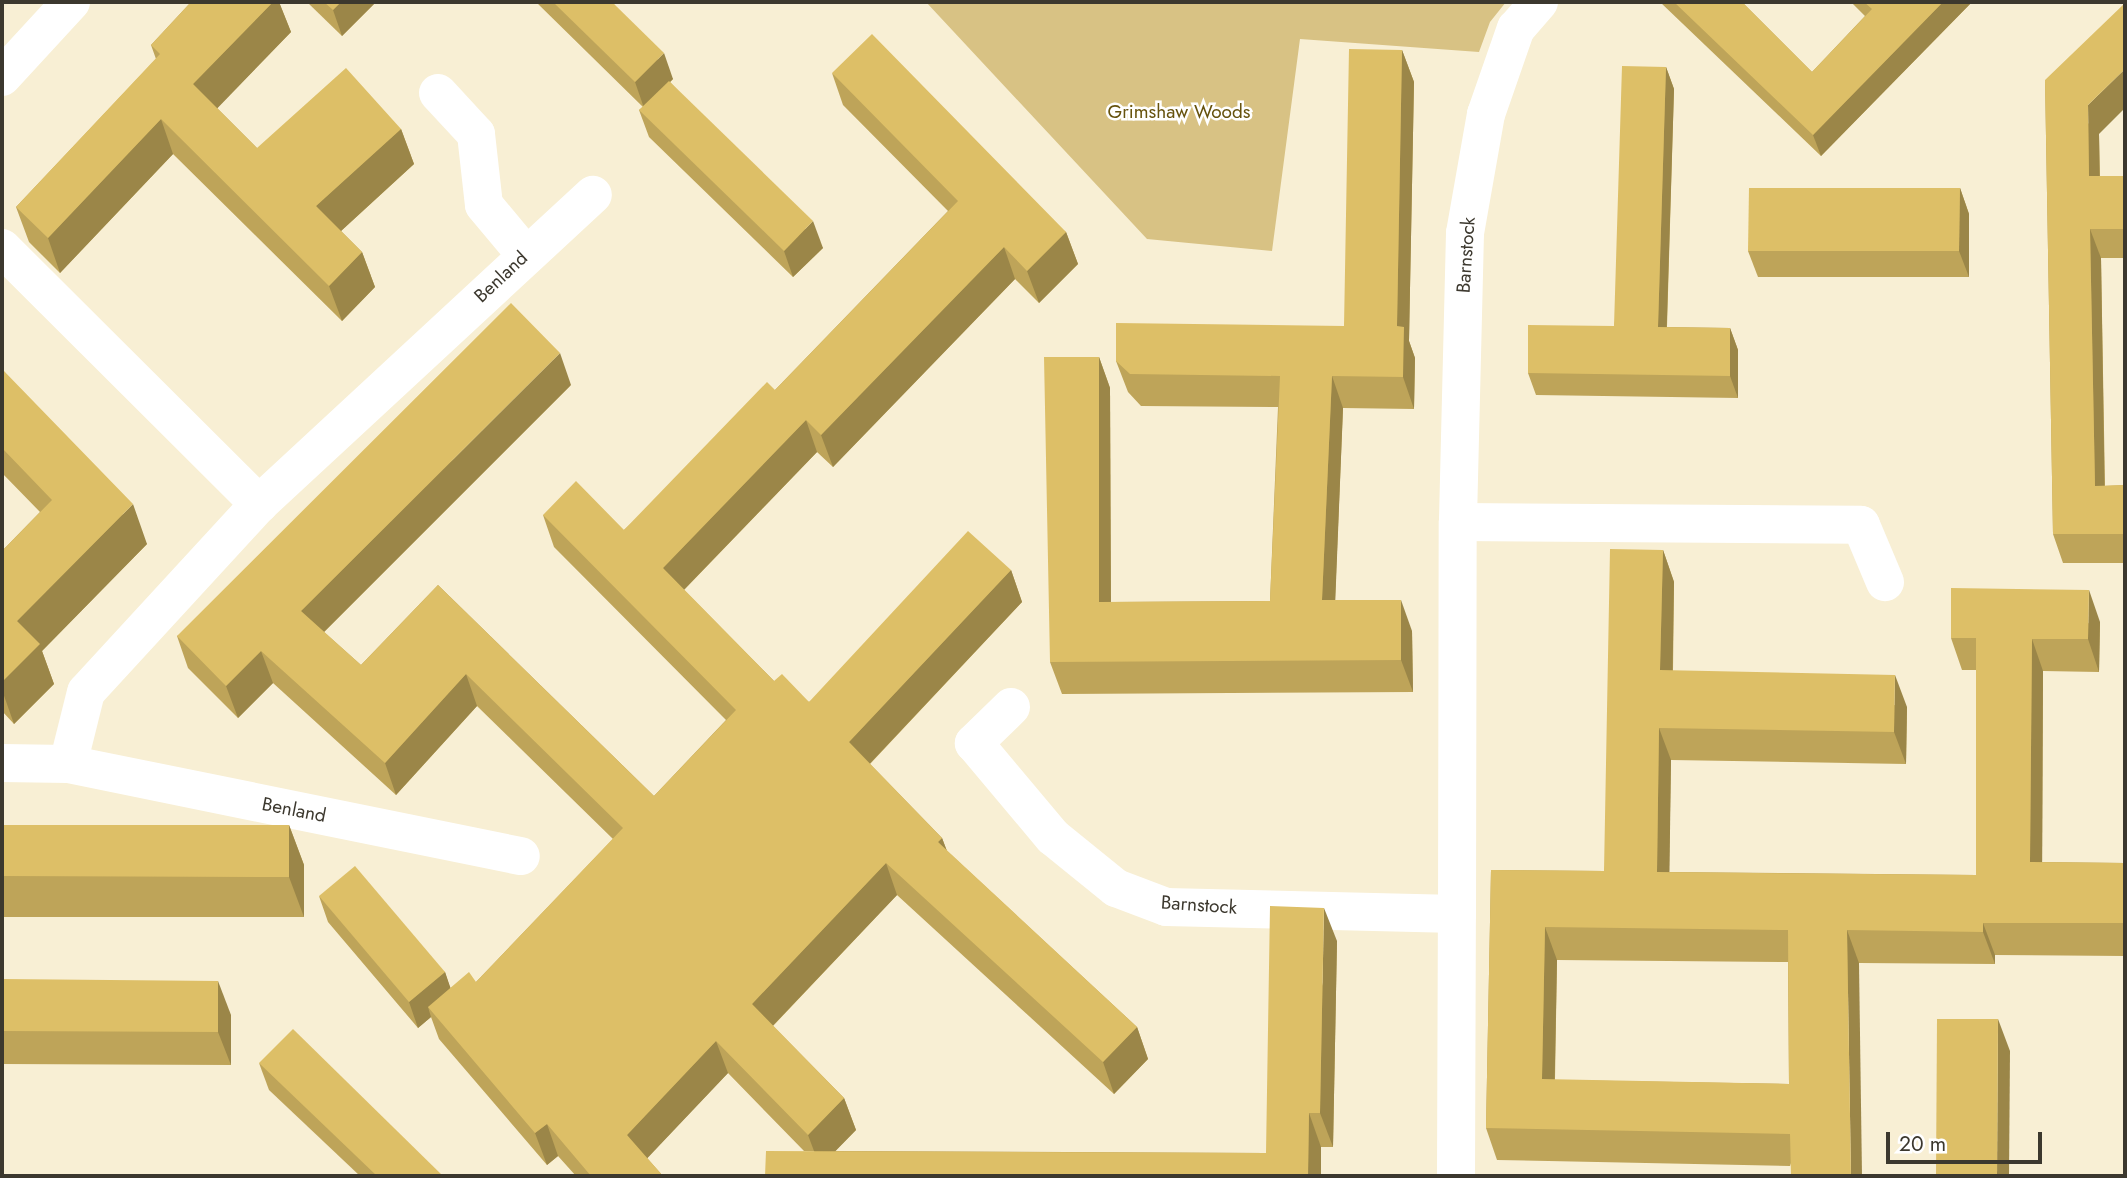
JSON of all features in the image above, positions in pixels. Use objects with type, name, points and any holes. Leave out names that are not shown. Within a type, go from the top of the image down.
[{"type":"street","points":[[2,77],[71,2]]},
{"type":"street","name":"Barnstock","points":[[1455,1176],[1458,522],[1465,233],[1486,114],[1516,28],[1539,2]]},
{"type":"street","points":[[438,93],[476,134],[484,205],[525,254]]},
{"type":"street","name":"Benland","points":[[68,764],[86,692],[259,504],[525,254],[593,195]]},
{"type":"street","points":[[2,248],[259,504]]},
{"type":"street","points":[[1458,522],[1861,525],[1885,582]]},
{"type":"street","name":"Barnstock","points":[[1012,707],[974,743],[1053,837],[1116,888],[1166,907],[1457,914]]},
{"type":"street","name":"Benland","points":[[2,763],[68,764],[521,856]]},
{"type":"green space","name":"Grimshaw Woods","points":[[926,2],[1506,2],[1490,22],[1479,52],[1300,39],[1272,251],[1147,239]]},
{"type":"building","points":[[191,2],[273,2],[193,84],[257,148],[346,68],[401,129],[316,206],[362,252],[329,286],[161,119],[48,238],[16,207],[160,54],[151,45]]},
{"type":"building","points":[[324,2],[341,2],[333,10]]},
{"type":"building","points":[[553,2],[612,2],[664,53],[635,82]]},
{"type":"building","points":[[1674,2],[1742,2],[1812,72],[1872,9],[1864,2],[1943,2],[1813,135]]},
{"type":"building","points":[[2125,3],[2125,69],[2088,105],[2089,176],[2125,176],[2125,229],[2090,229],[2095,486],[2125,485],[2125,534],[2053,534],[2045,80]]},
{"type":"building","points":[[872,34],[1066,232],[1027,271],[1004,247],[821,435],[806,420],[663,568],[774,681],[782,674],[809,702],[968,531],[1011,570],[849,742],[942,838],[938,842],[1137,1027],[1103,1062],[886,863],[752,1004],[844,1098],[808,1135],[716,1041],[627,1135],[663,1176],[591,1176],[547,1124],[535,1133],[428,1007],[469,972],[476,982],[623,828],[466,674],[385,763],[261,651],[226,686],[177,636],[511,303],[560,353],[301,611],[361,665],[438,585],[654,796],[736,710],[543,515],[576,481],[624,530],[767,382],[775,390],[958,201],[832,73]]},
{"type":"building","points":[[1349,49],[1402,50],[1397,326],[1404,327],[1403,377],[1332,376],[1322,600],[1401,600],[1401,660],[1050,662],[1044,357],[1099,357],[1099,602],[1270,601],[1280,376],[1130,374],[1116,361],[1116,323],[1344,326]]},
{"type":"building","points":[[1622,66],[1666,67],[1658,327],[1730,328],[1730,376],[1528,373],[1528,325],[1614,326]]},
{"type":"building","points":[[669,81],[813,221],[784,251],[639,110]]},
{"type":"building","points":[[1749,188],[1960,188],[1959,251],[1748,251]]},
{"type":"building","points":[[2,369],[133,504],[17,621],[40,644],[2,682],[2,551],[52,500],[2,448]]},
{"type":"building","points":[[1610,549],[1663,550],[1660,670],[1895,675],[1894,732],[1659,728],[1657,872],[1976,875],[1976,638],[1951,638],[1951,588],[2089,590],[2088,639],[2032,639],[2030,862],[2125,863],[2125,923],[1983,923],[1983,932],[1847,930],[1851,1176],[1791,1176],[1790,1134],[1486,1128],[1491,870],[1604,871]],"holes":[[[1545,927],[1788,930],[1789,1084],[1542,1079]]]},
{"type":"building","points":[[2,825],[289,825],[289,877],[2,876]]},
{"type":"building","points":[[355,866],[445,972],[409,1002],[319,896]]},
{"type":"building","points":[[1270,906],[1324,908],[1320,1113],[1309,1113],[1308,1176],[765,1176],[766,1151],[1266,1153]]},
{"type":"building","points":[[2,979],[218,981],[218,1032],[2,1031]]},
{"type":"building","points":[[1937,1019],[1998,1019],[1997,1176],[1936,1176]]},
{"type":"building","points":[[293,1029],[443,1176],[377,1176],[259,1063]]}]
